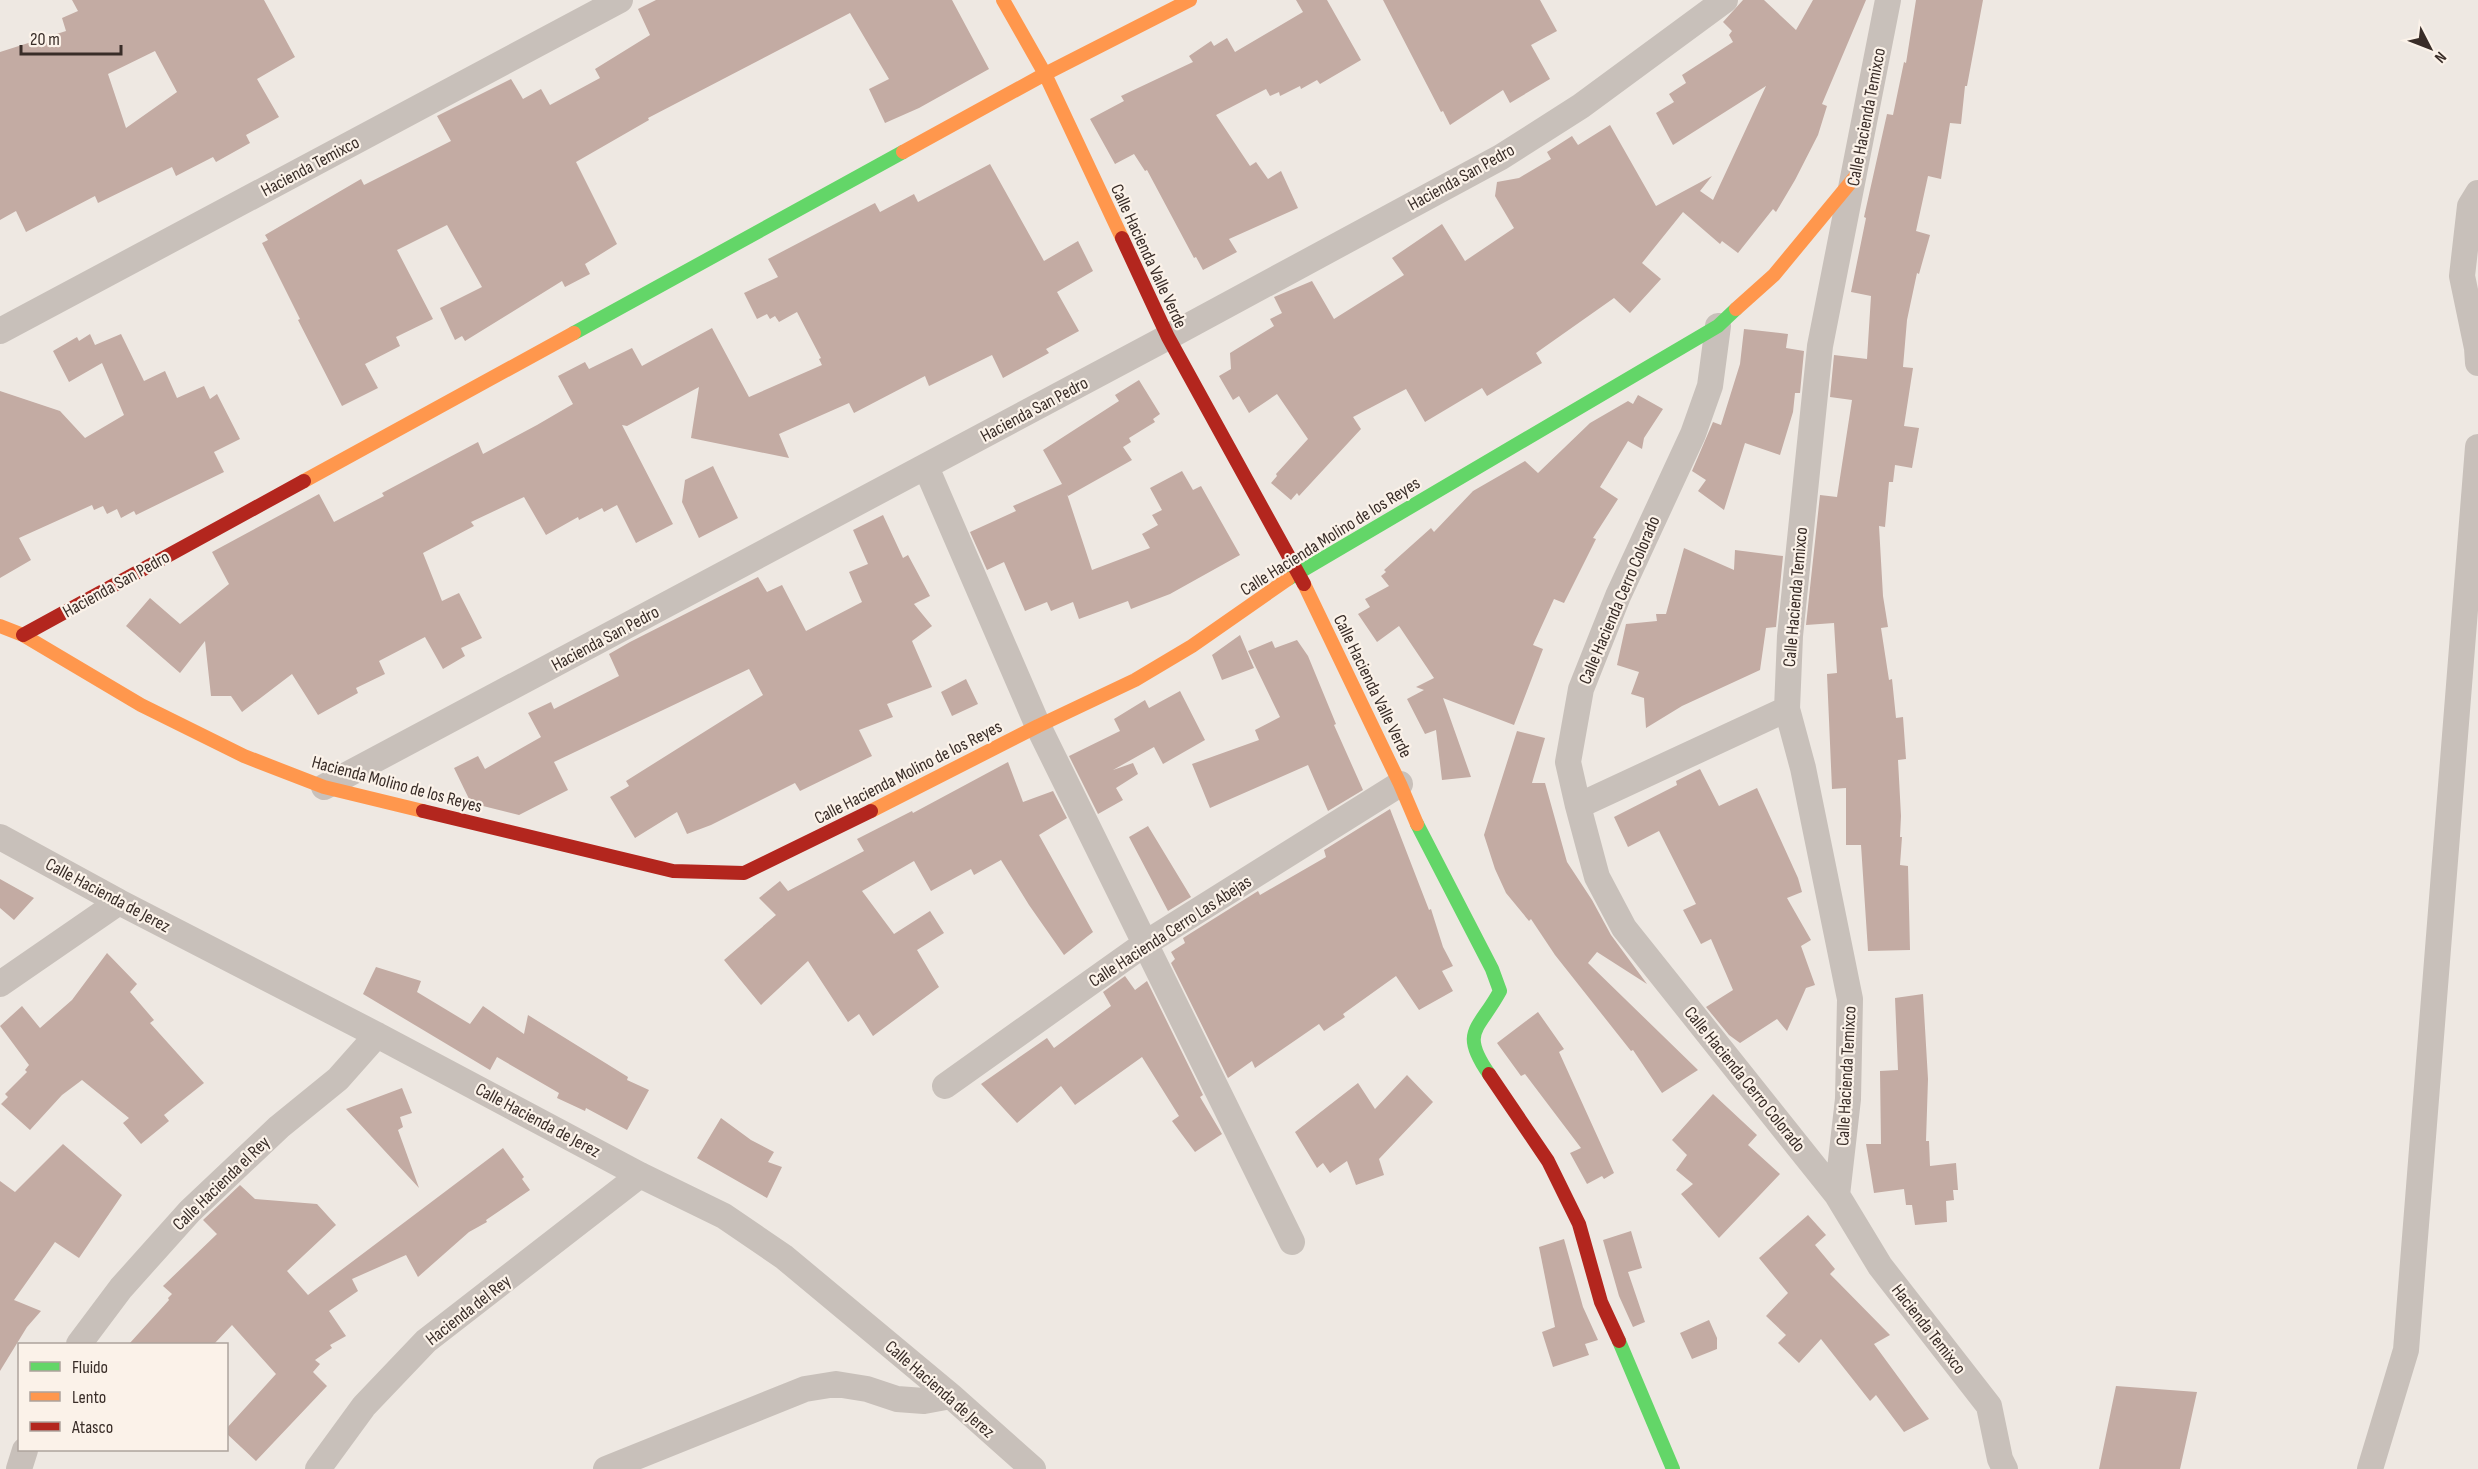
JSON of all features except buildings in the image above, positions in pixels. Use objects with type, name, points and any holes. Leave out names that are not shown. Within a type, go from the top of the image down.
[{"type":"street","name":"Hacienda Temixco","points":[[0,331],[620,0]]},
{"type":"street","name":"Calle Hacienda Valle Verde","points":[[1003,0],[1045,74],[1168,337],[1298,572],[1400,784],[1421,834],[1492,969],[1500,991],[1489,1012],[1473,1030],[1472,1042],[1476,1055],[1548,1161],[1579,1224],[1601,1302],[1641,1390],[1673,1469]]},
{"type":"street","name":"Hacienda San Pedro","points":[[23,635],[1045,74],[1190,0]]},
{"type":"street","name":"Hacienda San Pedro","points":[[324,787],[926,467],[1501,157],[1581,106],[1725,0]]},
{"type":"street","name":"Calle Hacienda Temixco","points":[[1837,1195],[1848,1099],[1850,999],[1805,780],[1787,709],[1790,636],[1820,346],[1888,0]]},
{"type":"street","name":"Calle Hacienda Molino de los Reyes","points":[[744,873],[812,842],[1038,726],[1135,680],[1192,646],[1298,572],[1718,326],[1774,275],[1854,177]]},
{"type":"street","points":[[2478,193],[2470,206],[2462,276],[2478,363]]},
{"type":"street","name":"Calle Hacienda Cerro Colorado","points":[[1718,326],[1710,386],[1693,434],[1618,596],[1581,689],[1568,762],[1597,877],[1624,928],[1837,1195]]},
{"type":"street","points":[[2370,1469],[2406,1350],[2478,447]]},
{"type":"street","points":[[926,467],[1038,726],[1292,1242]]},
{"type":"street","name":"Hacienda Molino de los Reyes","points":[[0,626],[23,635],[141,705],[244,756],[324,787],[673,871],[744,873]]},
{"type":"street","points":[[1578,806],[1787,709]]},
{"type":"street","name":"Calle Hacienda Cerro Las Abejas","points":[[945,1086],[1146,943],[1400,784]]},
{"type":"street","name":"Calle Hacienda de Jerez","points":[[0,837],[119,902],[377,1035],[640,1175],[724,1216],[784,1257],[951,1396],[1033,1469]]},
{"type":"street","points":[[0,984],[119,902]]},
{"type":"street","name":"Calle Hacienda el Rey","points":[[80,1343],[121,1288],[190,1211],[279,1127],[338,1079],[377,1035]]},
{"type":"street","name":"Hacienda del Rey","points":[[318,1469],[364,1406],[426,1341],[640,1175]]},
{"type":"street","name":"Hacienda Temixco","points":[[1837,1195],[1880,1266],[1989,1406],[2000,1459],[2005,1469]]},
{"type":"street","points":[[606,1469],[805,1389],[836,1384],[867,1389],[897,1399],[924,1401],[951,1396]]},
{"type":"street","points":[[19,1469],[24,1451]]},
{"type":"traffic: fast","points":[[574,333],[903,152]]},
{"type":"traffic: fast","points":[[1288,579],[1718,326],[1736,309]]},
{"type":"traffic: fast","points":[[1417,824],[1492,969],[1500,991],[1475,1031],[1475,1048],[1489,1074]]},
{"type":"traffic: fast","points":[[1619,1341],[1673,1469]]},
{"type":"traffic: slow","points":[[1003,0],[1045,74],[1122,238]]},
{"type":"traffic: slow","points":[[903,152],[1045,74],[1190,0]]},
{"type":"traffic: slow","points":[[1736,309],[1774,275],[1855,177]]},
{"type":"traffic: slow","points":[[304,481],[574,333]]},
{"type":"traffic: slow","points":[[871,811],[1038,726],[1135,680],[1192,646],[1288,579]]},
{"type":"traffic: slow","points":[[1304,584],[1417,824]]},
{"type":"traffic: slow","points":[[0,626],[23,635],[141,705],[244,756],[324,787],[423,811]]},
{"type":"traffic: jam","points":[[1122,238],[1168,337],[1304,584]]},
{"type":"traffic: jam","points":[[23,635],[304,481]]},
{"type":"traffic: jam","points":[[423,811],[673,871],[744,873],[871,811]]},
{"type":"traffic: jam","points":[[1489,1074],[1548,1161],[1579,1224],[1601,1302],[1619,1341]]}]
